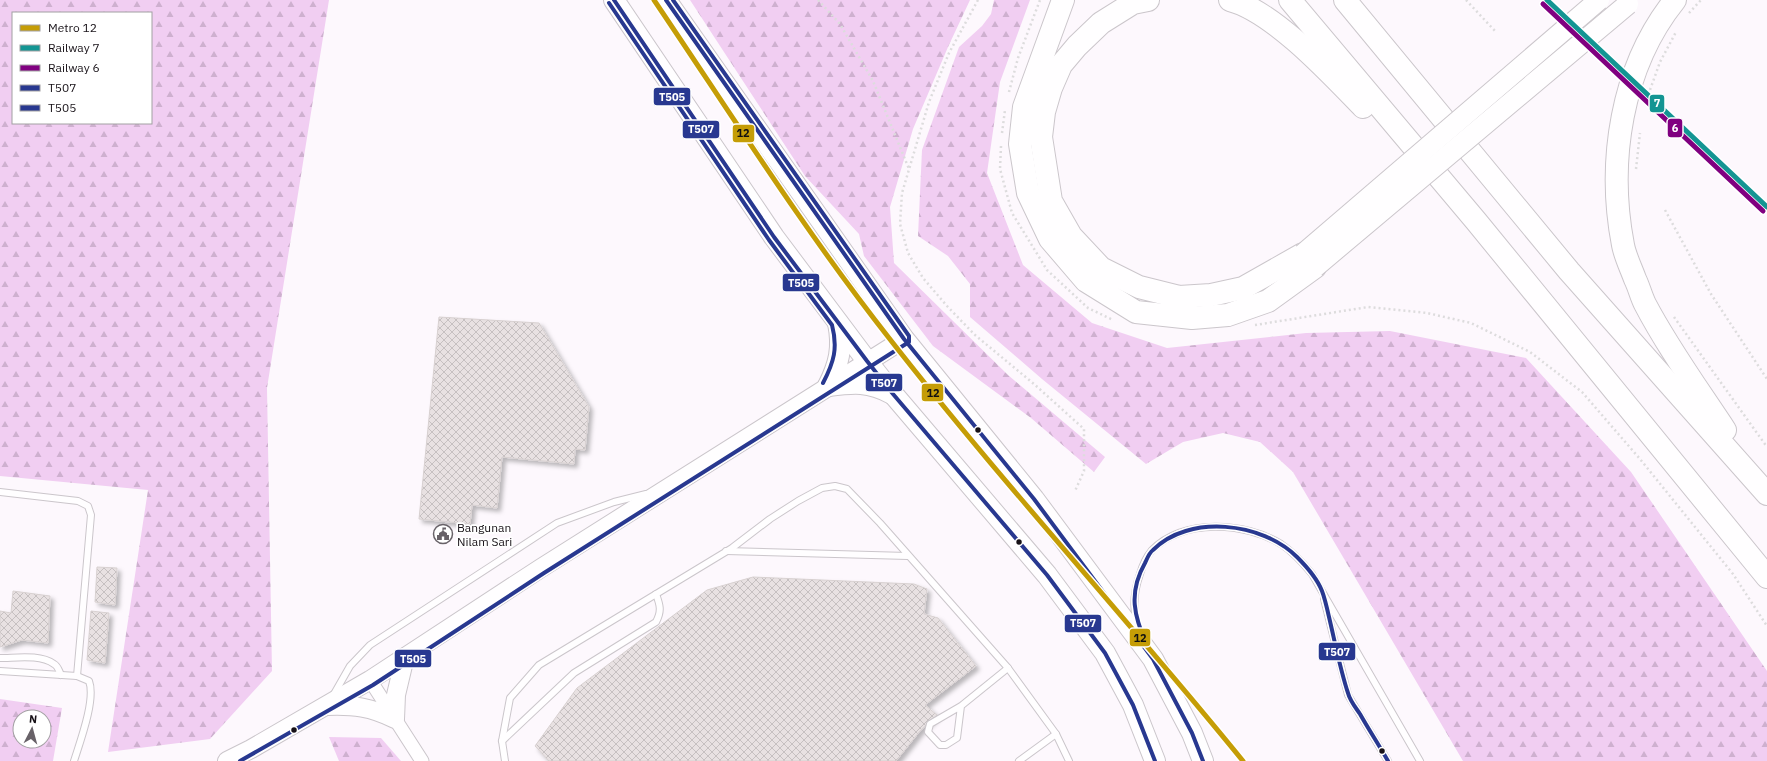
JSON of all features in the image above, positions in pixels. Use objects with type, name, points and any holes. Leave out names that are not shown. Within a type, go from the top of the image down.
[{"type":"highway","points":[[1062,0],[1024,107],[1020,144],[1028,194],[1050,239],[1086,281],[1136,312],[1192,318],[1228,315],[1268,301],[1309,261]]},
{"type":"highway","points":[[1148,0],[1133,3],[1101,23],[1077,46],[1061,65],[1051,88],[1044,112],[1041,137],[1051,201],[1071,236],[1101,268],[1139,287],[1179,297],[1211,295],[1243,288],[1309,261]]},
{"type":"highway","points":[[1230,0],[1239,2],[1266,19],[1312,56],[1476,221]]},
{"type":"highway","points":[[1290,0],[1476,221],[1767,577]]},
{"type":"highway","points":[[1345,0],[1569,271],[1767,493]]},
{"type":"highway","points":[[1675,15],[1643,51],[1627,96],[1619,145],[1616,195],[1623,246],[1645,303],[1678,360],[1767,493]]},
{"type":"main road","points":[[614,0],[774,237],[866,361],[1047,575],[1105,653],[1133,705],[1155,761]]},
{"type":"main road","points":[[666,0],[904,338],[1034,499],[1153,659],[1192,733],[1202,761]]},
{"type":"main road","points":[[1309,261],[1599,0]]},
{"type":"main road","points":[[1309,261],[1630,2]]},
{"type":"main road","points":[[828,386],[835,373],[840,356],[842,340],[838,322]]},
{"type":"main road","points":[[226,761],[251,749],[370,680],[667,488],[904,338]]},
{"type":"main road","points":[[828,386],[852,383],[869,384],[882,388],[893,394]]},
{"type":"main road","points":[[327,706],[346,705],[368,708],[395,719],[396,695],[405,657]]},
{"type":"street","points":[[370,680],[422,761]]},
{"type":"lane","points":[[505,761],[502,741],[510,698],[539,665],[726,551],[798,501],[822,488],[835,486],[847,489],[880,523],[1008,668],[1056,734],[1069,761]]},
{"type":"lane","points":[[327,706],[350,666],[370,645],[558,523],[614,502],[667,488]]},
{"type":"lane","points":[[0,492],[78,501],[88,506],[91,515],[76,676]]},
{"type":"lane","points":[[1153,659],[1138,626],[1134,606],[1135,586],[1142,568],[1152,550],[1171,537],[1194,529],[1220,526],[1238,527],[1259,533],[1281,544],[1296,556],[1312,574],[1420,761]]},
{"type":"lane","points":[[726,551],[908,556]]},
{"type":"lane","points":[[1322,590],[1348,695],[1388,761]]},
{"type":"lane","points":[[502,741],[574,674],[656,622],[660,614],[661,606],[656,594]]},
{"type":"lane","points":[[0,658],[32,658],[49,661],[56,665],[61,675]]},
{"type":"lane","points":[[960,706],[957,738],[946,745],[940,745],[928,732],[930,724],[960,706],[1008,668]]},
{"type":"lane","points":[[0,671],[76,676],[89,681],[92,688],[91,700],[74,761]]},
{"type":"lane","points":[[1019,761],[1056,734]]},
{"type":"path","points":[[818,0],[840,24],[873,81],[909,170]]},
{"type":"path","points":[[978,0],[949,53],[930,102],[902,193],[900,224],[908,253],[923,278],[975,335],[1034,384],[1084,429],[1084,470],[1075,491]]},
{"type":"path","points":[[1008,95],[1018,58],[1040,0]]},
{"type":"path","points":[[1466,0],[1495,31]]},
{"type":"path","points":[[1644,109],[1675,15],[1701,0]]},
{"type":"path","points":[[1007,103],[1003,118],[1000,169],[1012,213],[1047,270],[1088,308],[1116,321]]},
{"type":"path","points":[[1636,176],[1640,131]]},
{"type":"path","points":[[1665,210],[1711,294],[1767,379]]},
{"type":"path","points":[[1254,326],[1368,307],[1390,309],[1427,313],[1471,323],[1530,352],[1582,392],[1607,420],[1733,574],[1767,626]]},
{"type":"path","points":[[1670,312],[1767,447]]},
{"type":"green space","points":[[0,0],[329,0],[267,388],[272,671],[210,739],[108,752],[148,490],[0,476]]},
{"type":"green space","points":[[690,0],[970,0],[913,129],[890,207],[894,263],[1008,375],[1105,457],[1094,472],[1031,418],[933,346],[864,256],[859,234],[805,176]]},
{"type":"green space","points":[[994,0],[1030,0],[1000,82],[987,173],[1023,265],[1092,323],[1167,348],[1306,333],[1390,331],[1526,358],[1631,472],[1767,671],[1767,761],[1463,761],[1293,472],[1260,442],[1223,433],[1183,442],[1146,464],[1042,379],[970,317],[970,284],[948,256],[918,236],[922,150],[959,47],[982,26],[991,14]]},
{"type":"green space","points":[[0,699],[62,708],[53,761],[0,761]]},
{"type":"green space","points":[[329,737],[381,738],[401,761],[339,761]]},
{"type":"building","points":[[439,317],[539,323],[589,407],[585,450],[575,449],[574,464],[502,457],[497,508],[472,505],[470,524],[419,519]]},
{"type":"building","points":[[97,567],[117,568],[115,605],[95,602]]},
{"type":"building","points":[[753,577],[914,584],[927,589],[924,614],[938,618],[976,666],[925,705],[937,715],[920,731],[896,761],[549,761],[535,746],[577,688],[707,590]]},
{"type":"building","points":[[13,591],[50,596],[48,643],[22,640],[0,647],[0,611],[11,613]]},
{"type":"building","points":[[91,611],[109,613],[105,663],[87,660]]},
{"type":"metro line","name":"12","points":[[654,0],[827,256],[889,338],[1020,498],[1155,655],[1243,761]]},
{"type":"rail line","name":"7","points":[[1547,0],[1767,207]]},
{"type":"rail line","name":"6","points":[[1543,4],[1763,211]]},
{"type":"transit line","name":"T507","points":[[614,0],[774,237],[867,361],[893,394],[1047,575],[1105,653],[1133,705],[1155,761]]},
{"type":"transit line","name":"T507","points":[[666,0],[904,339],[1034,499],[1153,659],[1192,733],[1203,761]]},
{"type":"transit line","name":"T505","points":[[240,761],[373,685],[544,573],[909,342],[909,336],[673,0]]},
{"type":"transit line","name":"T505","points":[[609,3],[769,240],[832,325],[835,341],[834,355],[823,383]]},
{"type":"transit line","name":"T507","points":[[1147,646],[1136,614],[1135,595],[1136,584],[1148,556],[1152,551],[1168,539],[1186,531],[1205,527],[1225,527],[1246,530],[1265,536],[1282,545],[1297,557],[1311,572],[1320,586],[1326,604],[1340,665],[1349,696],[1388,761]]},
{"type":"place","name":"Bangunan Nilam Sari","points":[[443,534]]}]
